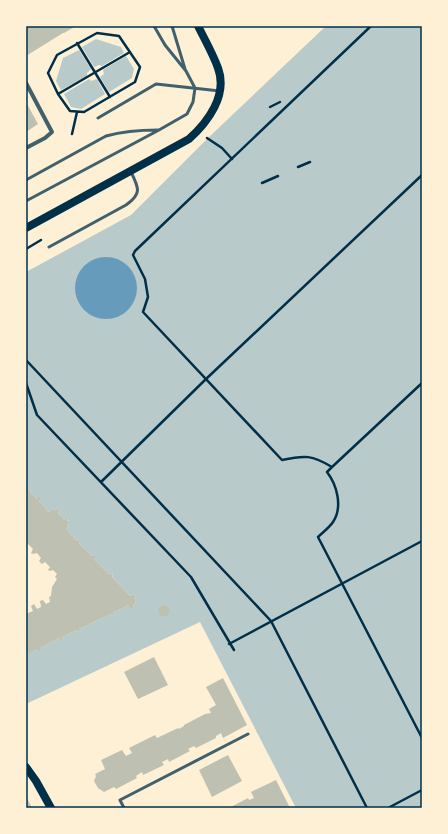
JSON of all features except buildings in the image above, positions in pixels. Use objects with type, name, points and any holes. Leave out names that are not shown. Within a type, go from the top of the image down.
[{"type":"main road","points":[[26,228],[189,139],[204,125],[212,112],[220,91],[218,69],[198,26]]},
{"type":"main road","points":[[26,767],[36,781],[51,808]]},
{"type":"street","points":[[26,83],[52,132],[46,138],[26,148]]},
{"type":"lane","points":[[154,26],[165,45],[186,71]]},
{"type":"lane","points":[[26,201],[187,114],[193,102],[195,88],[186,71],[172,26]]},
{"type":"lane","points":[[98,118],[156,84],[220,91]]},
{"type":"lane","points":[[26,180],[106,136],[120,132],[137,130],[159,130]]},
{"type":"lane","points":[[49,247],[135,199],[138,192],[138,185],[131,172]]},
{"type":"lane","points":[[124,808],[120,800],[248,734]]},
{"type":"path","points":[[332,467],[318,459],[301,456],[282,460],[144,312],[148,297],[145,279],[133,255],[135,251],[371,26]]},
{"type":"path","points":[[97,33],[120,36],[130,52],[140,67],[135,82],[84,112],[70,111],[58,94],[48,73],[57,55],[97,33]]},
{"type":"path","points":[[77,43],[110,97]]},
{"type":"path","points":[[58,94],[130,52]]},
{"type":"path","points":[[270,107],[280,102]]},
{"type":"path","points":[[72,134],[77,112]]},
{"type":"path","points":[[196,133],[201,140],[205,136],[215,142],[232,159]]},
{"type":"path","points":[[298,167],[310,162]]},
{"type":"path","points":[[101,482],[206,379],[422,175]]},
{"type":"path","points":[[262,183],[278,176]]},
{"type":"path","points":[[26,360],[271,621],[367,808]]},
{"type":"path","points":[[26,383],[37,415],[191,577],[229,644],[234,650]]},
{"type":"path","points":[[422,383],[327,472],[336,487],[338,497],[337,512],[329,528],[318,537],[422,738]]},
{"type":"path","points":[[229,644],[422,541]]},
{"type":"path","points":[[388,808],[422,790]]},
{"type":"shaded area","points":[[326,26],[422,26],[422,808],[296,808],[200,622],[26,704],[27,654],[37,649],[38,651],[41,650],[40,648],[59,638],[61,641],[63,640],[62,637],[77,630],[78,632],[81,631],[79,629],[111,614],[112,616],[114,615],[113,613],[128,605],[130,609],[134,607],[133,605],[136,601],[134,599],[136,597],[133,594],[130,596],[112,577],[112,573],[110,575],[94,559],[94,555],[92,556],[79,543],[80,541],[78,539],[77,541],[66,529],[69,526],[67,524],[69,521],[67,519],[65,520],[58,513],[59,511],[57,508],[49,512],[39,501],[41,500],[37,499],[26,487],[26,272],[131,215],[208,138]]},
{"type":"shaded area","points":[[96,39],[121,47],[124,53],[102,66],[99,65],[94,67],[82,47]]},
{"type":"shaded area","points":[[79,50],[91,69],[87,73],[87,76],[61,90],[56,81],[63,58]]},
{"type":"shaded area","points":[[126,56],[134,69],[132,78],[109,92],[100,77],[104,74],[103,70]]},
{"type":"shaded area","points":[[89,79],[91,81],[97,79],[105,94],[81,109],[71,107],[64,94]]},
{"type":"water","points":[[106,257],[123,262],[128,266],[132,271],[137,288],[132,305],[128,310],[123,314],[106,319],[89,314],[84,310],[80,305],[75,288],[80,271],[84,266],[89,262]]}]
